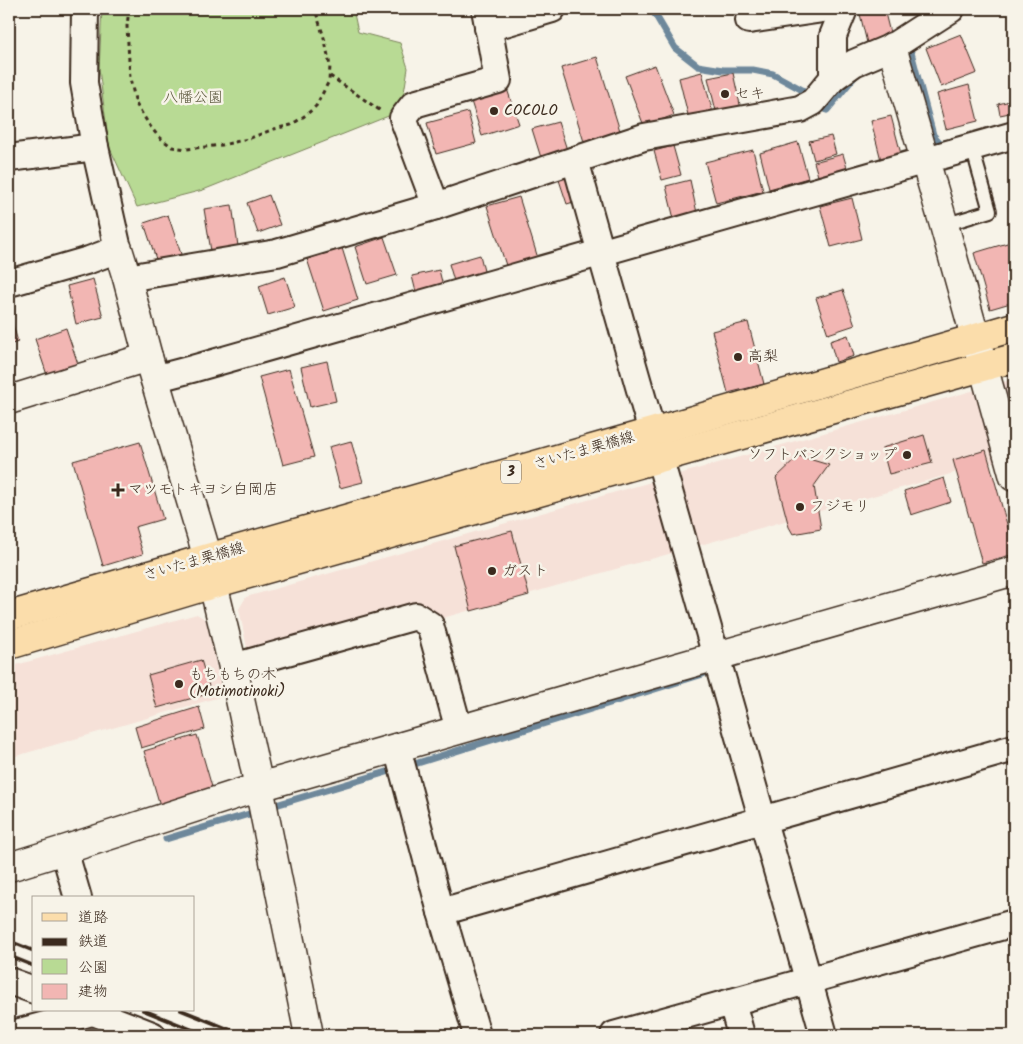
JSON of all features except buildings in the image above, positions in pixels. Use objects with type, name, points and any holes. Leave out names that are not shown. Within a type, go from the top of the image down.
[{"type":"main road","name":"さいたま栗橋線","points":[[9,616],[1014,327]]},
{"type":"main road","name":"さいたま栗橋線","points":[[9,645],[213,584],[1014,358]]},
{"type":"street","points":[[85,9],[84,83],[95,147],[118,249],[151,368],[208,558],[260,787],[309,1035]]},
{"type":"street","points":[[436,206],[403,118],[414,104],[498,80],[487,18],[552,9]]},
{"type":"street","points":[[749,20],[836,9],[833,36],[834,78]]},
{"type":"street","points":[[127,278],[277,253],[436,206],[644,137],[800,109],[813,102],[834,78],[854,63],[893,51],[951,9]]},
{"type":"street","points":[[893,51],[944,225],[1014,477]]},
{"type":"street","points":[[9,400],[151,368],[192,369],[1014,135]]},
{"type":"street","points":[[9,158],[95,147]]},
{"type":"street","points":[[575,160],[824,1035]]},
{"type":"street","points":[[9,283],[89,260],[118,249]]},
{"type":"street","points":[[9,867],[260,787],[1014,571]]},
{"type":"street","points":[[233,667],[416,616],[430,625],[459,730]]},
{"type":"street","points":[[397,748],[441,912],[477,1035]]},
{"type":"street","points":[[441,912],[1014,748]]},
{"type":"street","points":[[64,850],[77,896]]},
{"type":"street","points":[[614,1035],[658,1029],[732,1002],[1014,923]]},
{"type":"street","points":[[9,981],[32,989]]},
{"type":"street","points":[[732,1002],[741,1035]]},
{"type":"street","points":[[9,1035],[105,1018],[152,1035]]},
{"type":"lane","points":[[944,225],[990,212],[972,147]]},
{"type":"path","points":[[129,9],[130,78],[136,104],[158,136],[172,147],[187,149],[222,145],[291,125],[316,106],[329,81],[330,66],[325,41],[315,9]]},
{"type":"path","points":[[330,76],[380,110],[403,118]]},
{"type":"shaded area","points":[[1014,379],[1014,456],[252,672],[239,609],[246,597]]},
{"type":"shaded area","points":[[197,614],[206,620],[223,696],[9,758],[9,667]]},
{"type":"green space","name":"八幡公園","points":[[102,9],[353,9],[358,32],[400,43],[408,68],[401,111],[203,190],[137,207],[109,146],[99,69]]},
{"type":"waterway","points":[[652,9],[675,48],[698,66],[723,70],[753,70],[773,74],[811,96]]},
{"type":"waterway","points":[[907,46],[909,45],[933,135],[941,144],[945,143]]},
{"type":"waterway","points":[[819,103],[827,110],[855,76]]},
{"type":"waterway","points":[[408,766],[703,674]]},
{"type":"waterway","points":[[269,807],[397,769]]},
{"type":"waterway","points":[[166,839],[259,811]]},
{"type":"railway","points":[[9,941],[32,950]]},
{"type":"railway","points":[[9,956],[32,965]]},
{"type":"railway","points":[[148,1012],[205,1035]]},
{"type":"railway","points":[[186,1012],[243,1035]]},
{"type":"place","name":"セキ","points":[[725,94]]},
{"type":"place","name":"COCOLO","points":[[494,111]]},
{"type":"place","name":"高梨","points":[[738,357]]},
{"type":"place","name":"ソフトバンクショップ","points":[[907,455]]},
{"type":"place","name":"マツモトキヨシ白岡店","points":[[118,490]]},
{"type":"place","name":"フジモリ","points":[[800,507]]},
{"type":"place","name":"ガスト","points":[[492,571]]},
{"type":"place","name":"もちもちの木 (Motimotinoki)","points":[[179,684]]}]
